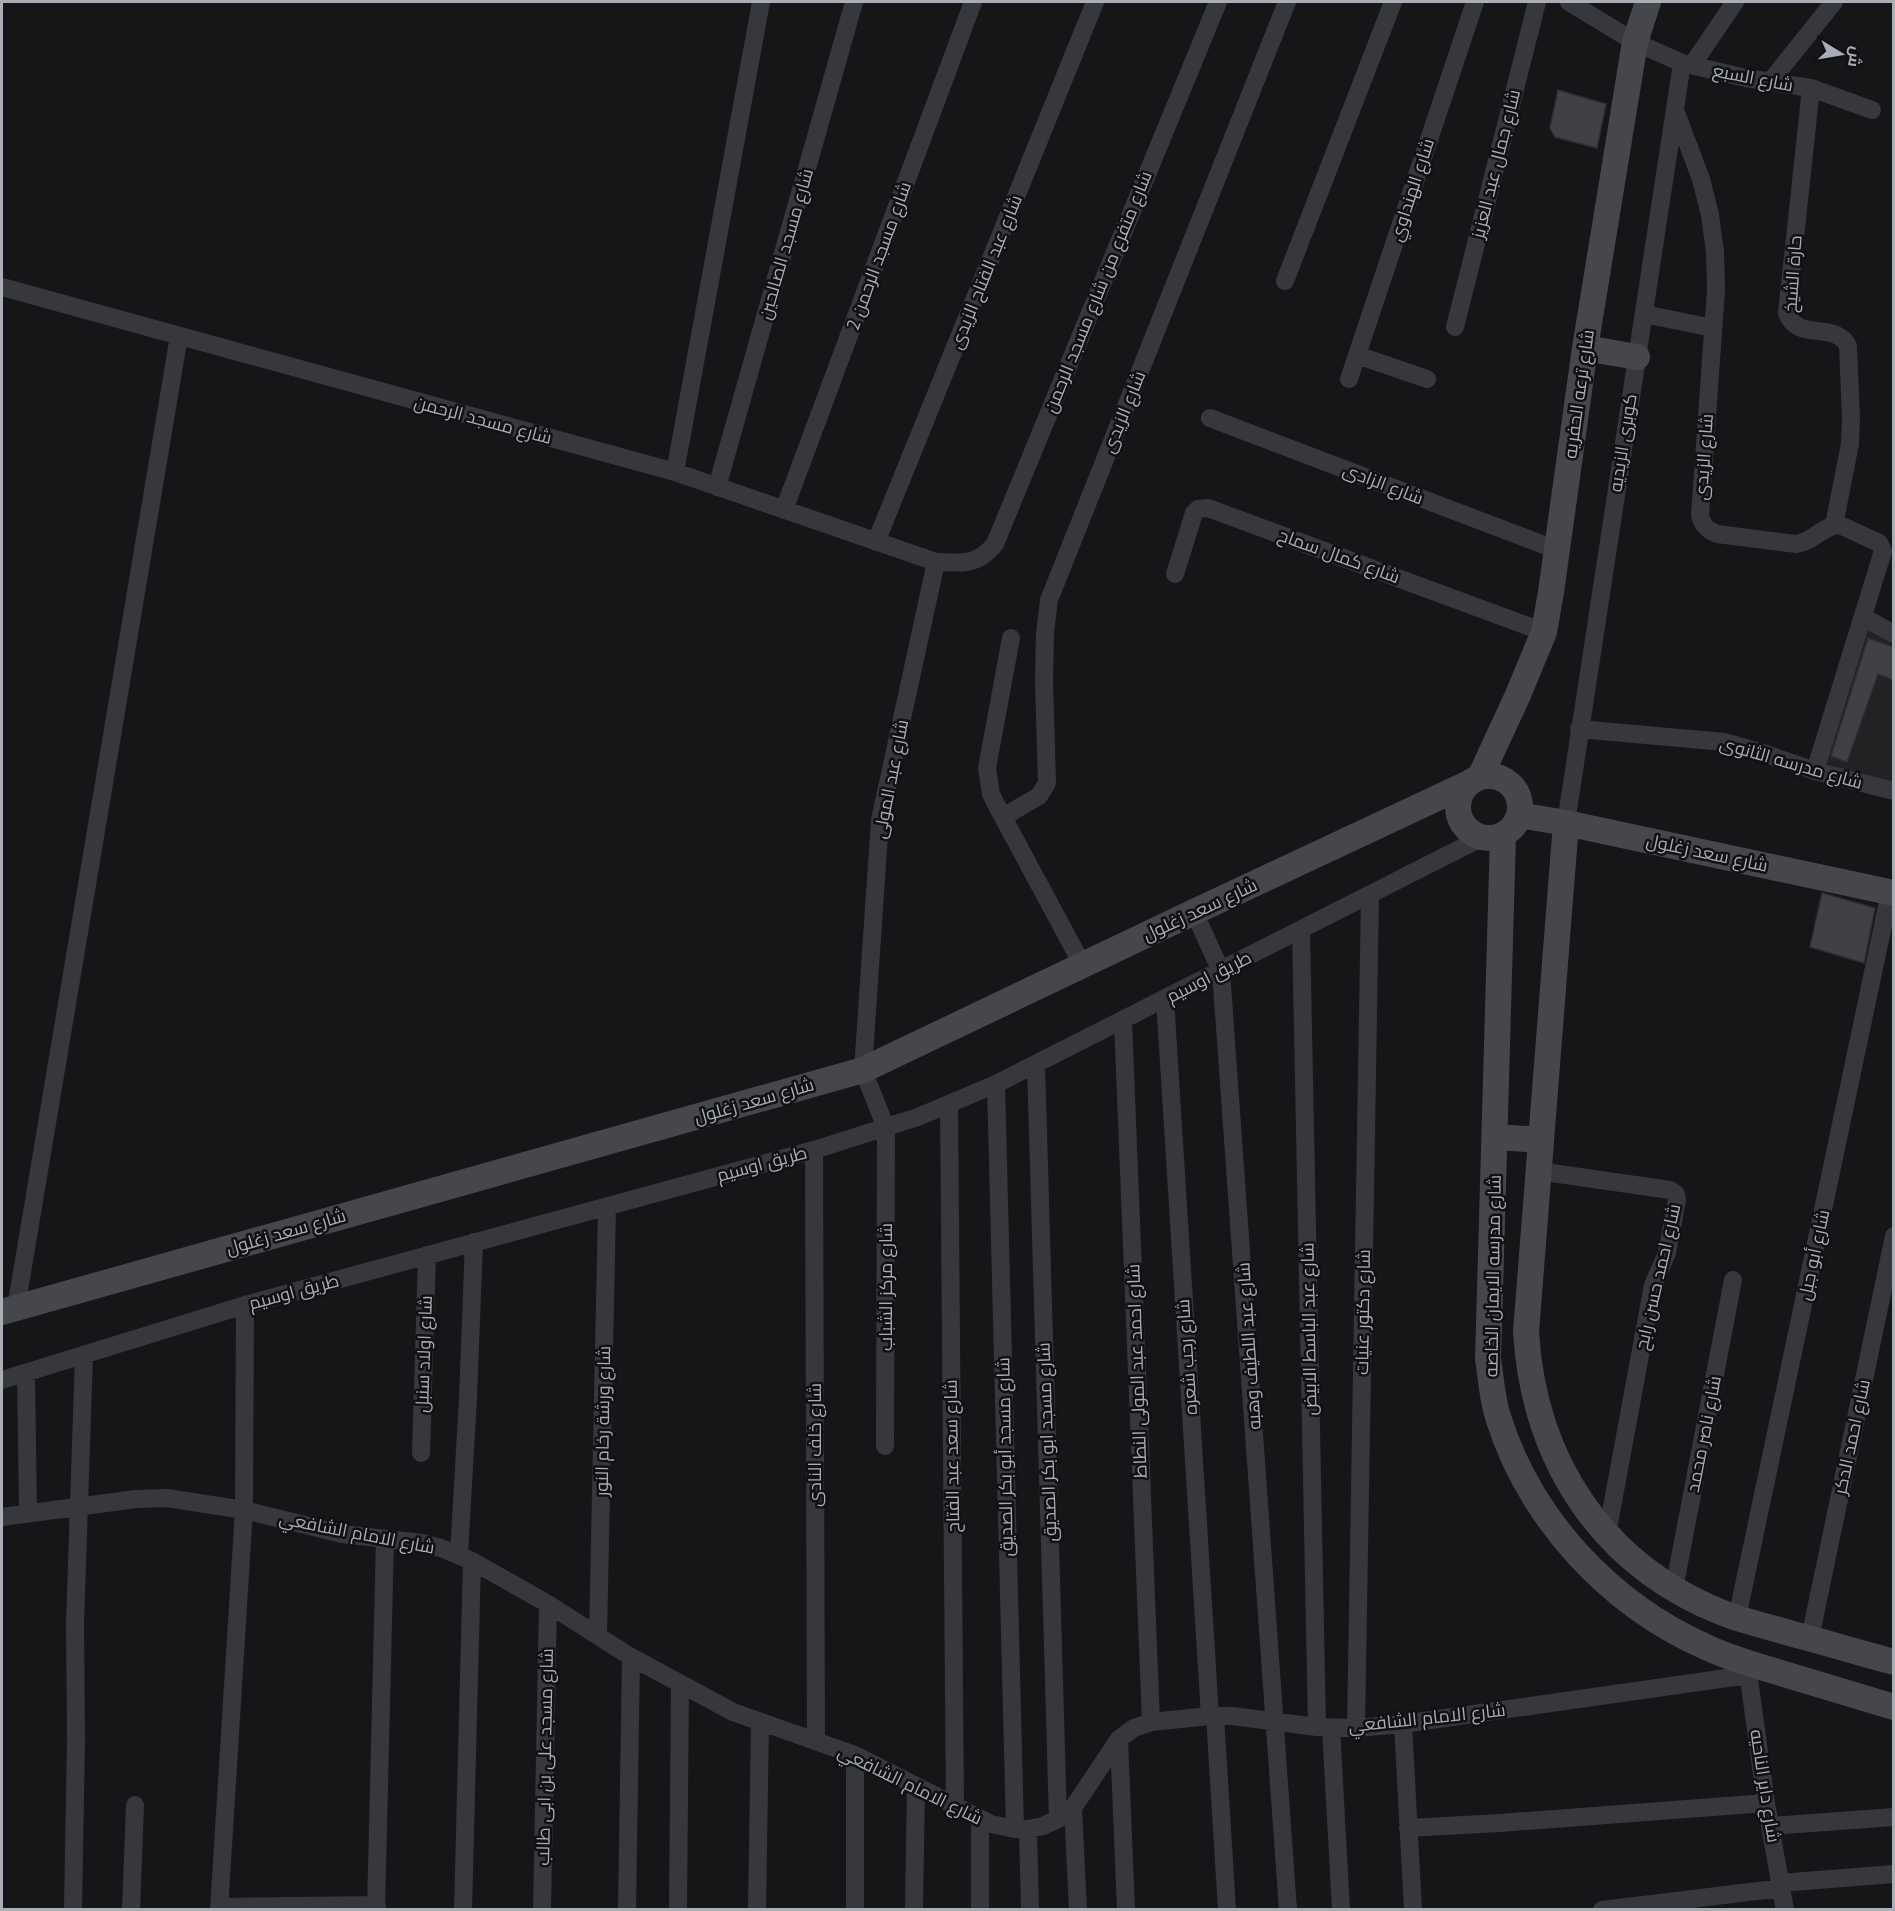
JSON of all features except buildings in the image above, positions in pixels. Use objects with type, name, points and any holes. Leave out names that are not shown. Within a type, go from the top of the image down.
[{"type":"street","points":[[675,472],[761,2]]},
{"type":"street","name":"شارع مسجد الصالحين","points":[[717,487],[854,2]]},
{"type":"street","name":"شارع مسجد الرحمن 2","points":[[784,510],[973,2]]},
{"type":"street","name":"شارع عبد الفتاح الزيدى","points":[[876,542],[1095,2]]},
{"type":"street","name":"شارع متفرع من شارع مسجد الرحمن","points":[[960,563],[974,562],[986,555],[995,544],[1218,2]]},
{"type":"street","name":"شارع الزيدى","points":[[1003,817],[1039,796],[1047,783],[1044,669],[1049,600],[1287,2]]},
{"type":"street","points":[[1285,281],[1393,2]]},
{"type":"street","name":"شارع الهنداوي","points":[[1349,379],[1474,2]]},
{"type":"street","name":"شارع جمال عبد العزيز","points":[[1455,327],[1537,2]]},
{"type":"street","name":"شارع السبع","points":[[1569,2],[1635,42],[1687,64],[1722,73],[1811,88],[1872,110]]},
{"type":"street","name":"شارع ترعه الحفريه","points":[[1474,781],[1517,697],[1544,632],[1585,348],[1635,42],[1648,2]]},
{"type":"street","points":[[1687,64],[1735,2]]},
{"type":"street","points":[[1770,82],[1834,2]]},
{"type":"street","name":"كوبرى الزيديه","points":[[1566,823],[1675,110],[1687,64]]},
{"type":"street","name":"حارة الشيخ","points":[[1811,88],[1787,312],[1790,321],[1796,327],[1838,335],[1845,340],[1848,346],[1850,444],[1833,525]]},
{"type":"street","name":"شارع الزيدى","points":[[1675,110],[1701,179],[1710,215],[1715,262],[1716,290],[1700,515],[1702,524],[1708,531],[1717,534],[1796,544],[1806,542],[1833,525]]},
{"type":"street","name":"شارع مسجد الرحمن","points":[[2,287],[675,472],[936,562],[960,563]]},
{"type":"street","points":[[1644,314],[1713,328]]},
{"type":"street","points":[[9,1310],[179,336]]},
{"type":"street","points":[[1585,348],[1637,357]]},
{"type":"street","points":[[1357,355],[1427,379]]},
{"type":"street","name":"شارع الزادى","points":[[1210,418],[1557,550]]},
{"type":"street","name":"شارع كمال سماح","points":[[1175,574],[1194,513],[1198,509],[1208,508],[1544,632]]},
{"type":"street","points":[[1815,771],[1888,544],[1879,543],[1840,525],[1833,525]]},
{"type":"street","name":"شارع عبد المولى","points":[[863,1070],[880,820],[936,562]]},
{"type":"street","points":[[1863,617],[1893,634]]},
{"type":"street","points":[[1011,638],[987,768],[991,794],[1083,966]]},
{"type":"street","name":"شارع مدرسه الثانوى","points":[[1579,729],[1725,742],[1815,771],[1893,791]]},
{"type":"street","points":[[1499,777],[1507,781],[1519,796],[1521,806],[1519,815],[1510,830],[1492,836],[1470,831],[1460,817],[1459,800],[1474,781],[1499,777]]},
{"type":"street","name":"شارع سعد زغلول","points":[[9,1310],[863,1070],[1474,781]]},
{"type":"street","name":"شارع سعد زغلول","points":[[1519,815],[1892,892]]},
{"type":"street","name":"شارع مدرسه الايمان الخاصه","points":[[1566,823],[1526,1332],[1528,1364],[1542,1426],[1559,1465],[1586,1510],[1638,1564],[1674,1589],[1729,1615],[1893,1662]]},
{"type":"street","name":"شارع مدرسه الايمان الخاصه","points":[[1492,836],[1495,1137],[1488,1359],[1498,1416],[1509,1448],[1543,1511],[1561,1534],[1598,1575],[1637,1608],[1680,1634],[1748,1669],[1893,1707]]},
{"type":"street","name":"طريق اوسيم","points":[[2,1380],[245,1305],[814,1150],[949,1106],[1492,836]]},
{"type":"street","name":"شارع أبو جبل","points":[[1729,1615],[1892,892]]},
{"type":"street","name":"شارع دكتور عنيات","points":[[1356,1728],[1370,895]]},
{"type":"street","points":[[1194,912],[1221,970]]},
{"type":"street","name":"شارع عبد الباسط الابيض","points":[[1301,930],[1324,1727],[1341,1910]]},
{"type":"street","name":"شارع عبد اللطيف وهبه","points":[[1221,970],[1288,1910]]},
{"type":"street","name":"شارع رجب شعره","points":[[1165,999],[1227,1910]]},
{"type":"street","name":"شارع احمد عبد المولى النطاط","points":[[1123,1021],[1151,1722]]},
{"type":"street","name":"شارع مسجد ابو بكر الصديق","points":[[1036,1064],[1058,1819]]},
{"type":"street","points":[[863,1070],[886,1128]]},
{"type":"street","name":"شارع مسجد أبو بكر الصديق","points":[[996,1084],[1021,1829],[1030,1910]]},
{"type":"street","name":"شارع سعد عبد الفتاح","points":[[949,1106],[955,1806]]},
{"type":"street","name":"شارع مركز الشباب","points":[[885,1446],[886,1128]]},
{"type":"street","points":[[1495,1137],[1541,1140]]},
{"type":"street","name":"شارع خلف النادى","points":[[814,1150],[816,1741]]},
{"type":"street","name":"شارع احمد حسن رابح","points":[[1538,1171],[1670,1190],[1676,1194],[1677,1200],[1667,1253],[1653,1285],[1607,1534]]},
{"type":"street","name":"شارع ورشة رخام النور","points":[[598,1636],[607,1207]]},
{"type":"street","name":"شارع احمد الدكر","points":[[1810,1638],[1893,1236]]},
{"type":"street","points":[[463,1910],[465,1558],[474,1242]]},
{"type":"street","name":"شارع اولاد سنبل","points":[[421,1453],[427,1255]]},
{"type":"street","name":"شارع ناصر محمد","points":[[1674,1589],[1733,1280]]},
{"type":"street","points":[[245,1305],[244,1510],[219,1908],[376,1907],[385,1539]]},
{"type":"street","points":[[73,1910],[76,1739],[75,1623],[84,1355]]},
{"type":"street","points":[[26,1373],[28,1514]]},
{"type":"street","name":"شارع الامام الشافعي","points":[[2,1517],[136,1499],[167,1498],[244,1510],[342,1534],[422,1543],[465,1558],[548,1604],[632,1657],[733,1712],[855,1755],[991,1824],[1021,1829],[1043,1826],[1073,1808],[1119,1739],[1134,1728],[1151,1722],[1213,1716],[1324,1727],[1356,1728],[1403,1724],[1748,1669]]},
{"type":"street","name":"شارع مسجد على بن ابى طالب","points":[[542,1910],[548,1604]]},
{"type":"street","points":[[1707,1648],[1729,1615]]},
{"type":"street","points":[[627,1910],[632,1657]]},
{"type":"street","name":"شارع داير الناحيه","points":[[1748,1669],[1766,1803],[1785,1910]]},
{"type":"street","points":[[678,1910],[680,1684]]},
{"type":"street","points":[[757,1910],[760,1722]]},
{"type":"street","points":[[1403,1724],[1413,1910]]},
{"type":"street","points":[[1119,1739],[1126,1910]]},
{"type":"street","points":[[855,1755],[855,1910]]},
{"type":"street","points":[[914,1910],[916,1786]]},
{"type":"street","points":[[1408,1828],[1766,1803]]},
{"type":"street","points":[[131,1910],[135,1805]]},
{"type":"street","points":[[1073,1808],[1078,1910]]},
{"type":"street","points":[[1770,1826],[1893,1817]]},
{"type":"street","points":[[980,1819],[980,1910]]},
{"type":"street","points":[[1602,1910],[1649,1906],[1781,1886],[1893,1874]]},
{"type":"shaded area","points":[[1865,625],[1893,640],[1893,786],[1820,767]]}]
